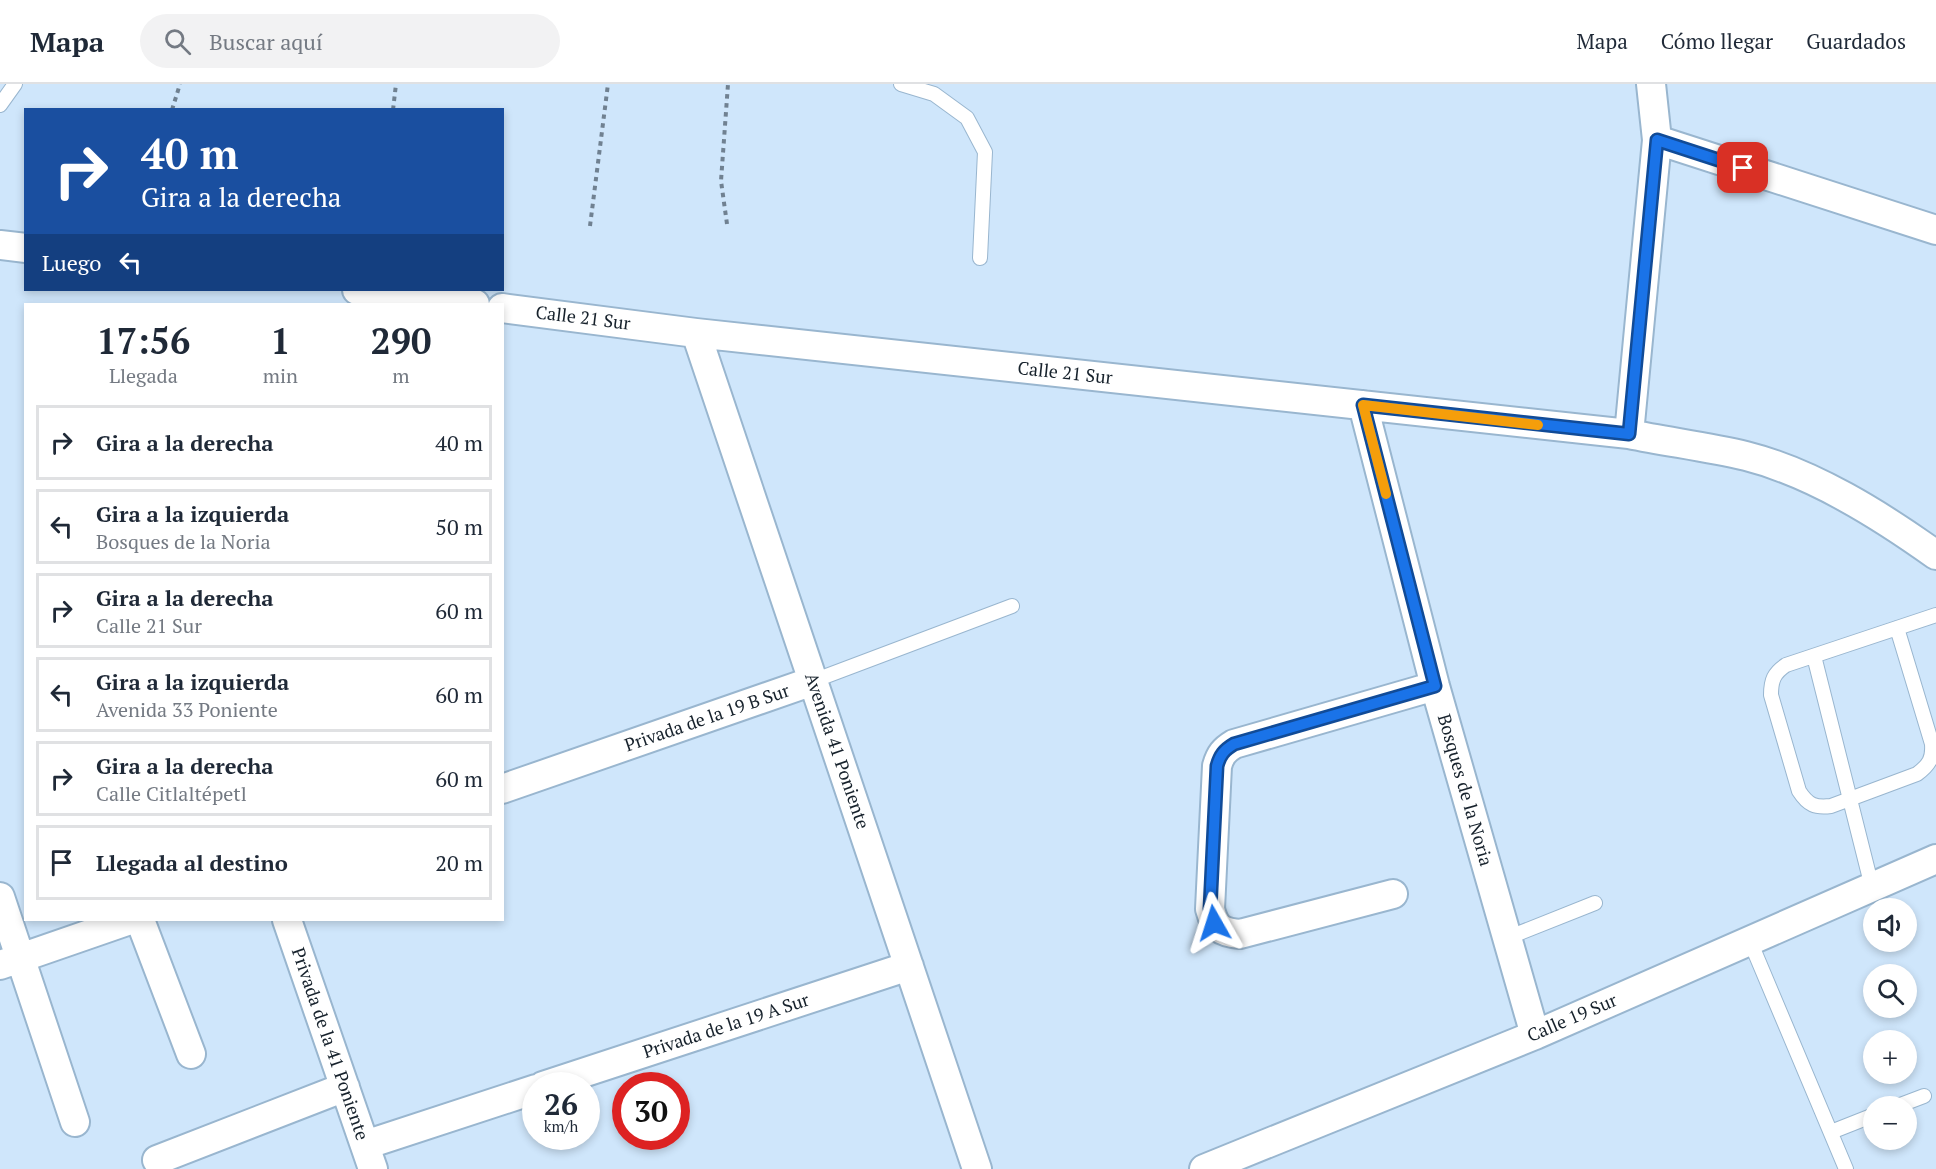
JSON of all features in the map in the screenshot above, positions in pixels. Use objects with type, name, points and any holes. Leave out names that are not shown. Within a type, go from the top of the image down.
[{"type":"street","points":[[1629,434],[1657,140],[1651,84]]},
{"type":"street","points":[[1657,140],[1936,230]]},
{"type":"street","points":[[0,245],[24,248]]},
{"type":"street","points":[[365,291],[467,303]]},
{"type":"street","name":"Calle 21 Sur","points":[[504,308],[696,333],[1629,434],[1747,456],[1802,476],[1891,523],[1936,555]]},
{"type":"street","name":"Avenida 41 Poniente","points":[[696,333],[978,1169]]},
{"type":"street","name":"Bosques de la Noria","points":[[1363,405],[1435,686],[1535,1035]]},
{"type":"street","name":"Privada de la 19 B Sur","points":[[504,788],[813,681]]},
{"type":"street","points":[[1393,894],[1240,934],[1225,933],[1214,923],[1210,909],[1219,756],[1234,744],[1435,686]]},
{"type":"street","name":"Calle 19 Sur","points":[[1204,1169],[1535,1035],[1936,860]]},
{"type":"street","points":[[0,897],[11,961],[75,1122]]},
{"type":"street","points":[[11,961],[127,921]]},
{"type":"street","points":[[140,921],[191,1054]]},
{"type":"street","name":"Privada de la 41 Poniente","points":[[287,921],[369,1157]]},
{"type":"street","name":"Privada de la 19 A Sur","points":[[586,1072],[909,966]]},
{"type":"street","points":[[157,1160],[345,1087]]},
{"type":"street","points":[[369,1157],[522,1095]]},
{"type":"lane","points":[[0,105],[15,84]]},
{"type":"lane","points":[[901,84],[934,94],[967,118],[985,152],[980,258]]},
{"type":"lane","name":"Privada de la 19 B Sur","points":[[813,681],[1012,606]]},
{"type":"lane","points":[[1897,628],[1932,744],[1933,756],[1927,767],[1917,774],[1831,806],[1818,808],[1806,802],[1799,791],[1771,695],[1771,682],[1776,672],[1786,665],[1814,656],[1897,628],[1936,615]]},
{"type":"lane","points":[[1814,656],[1872,888]]},
{"type":"lane","points":[[1507,938],[1595,903]]},
{"type":"lane","points":[[1750,941],[1846,1169]]},
{"type":"lane","points":[[1917,1099],[1924,1096]]},
{"type":"lane","points":[[1831,1132],[1863,1119]]},
{"type":"path","points":[[173,108],[180,84]]},
{"type":"path","points":[[393,108],[396,84]]},
{"type":"path","points":[[590,226],[608,84]]},
{"type":"path","points":[[727,224],[721,181],[728,84]]},
{"type":"slow traffic","points":[[1386,494],[1363,405],[1538,425]]},
{"type":"route","points":[[1214,923],[1210,909],[1217,766],[1219,756],[1225,749],[1234,744],[1435,686],[1363,405],[1629,434],[1657,140],[1743,168]]}]
